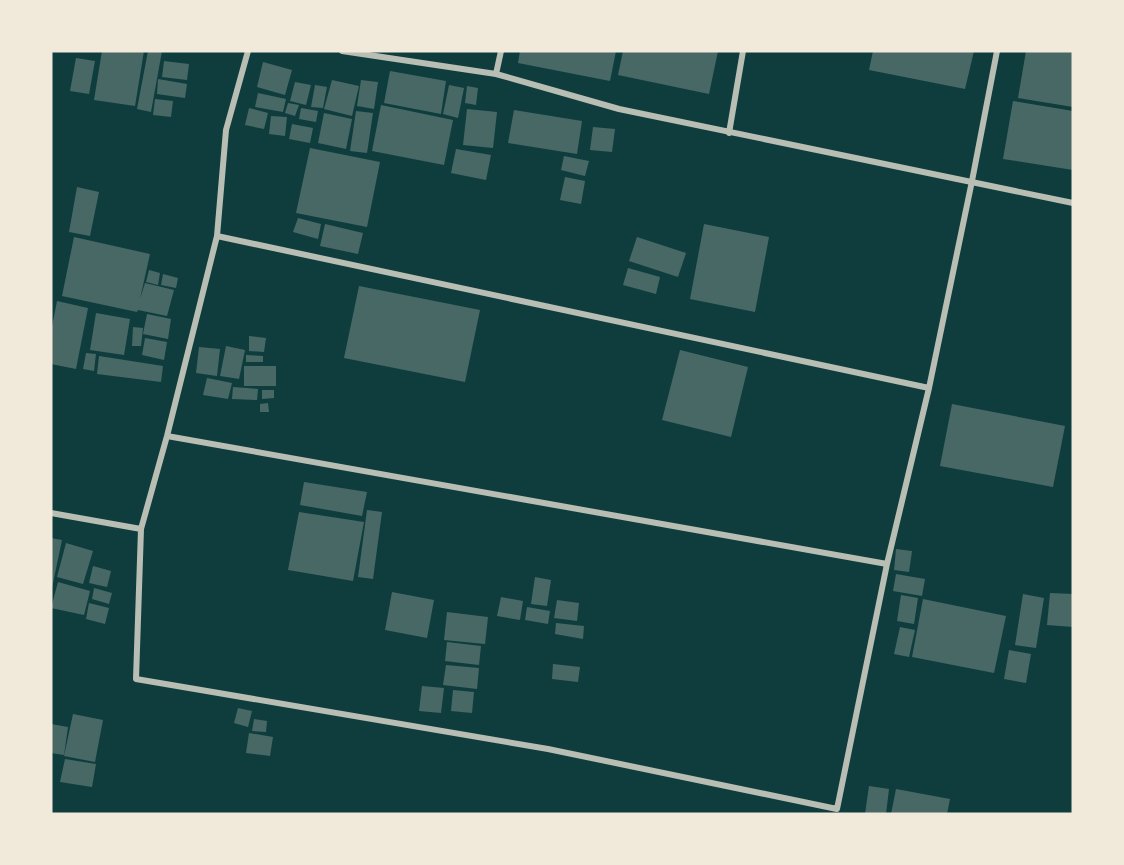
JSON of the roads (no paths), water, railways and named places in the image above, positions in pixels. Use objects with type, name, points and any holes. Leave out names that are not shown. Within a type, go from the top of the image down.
[{"type":"street","points":[[248,51],[226,129],[217,236],[167,436],[141,529],[136,679],[548,748],[837,808],[887,564],[929,388],[997,51]]},
{"type":"street","points":[[342,51],[496,74],[619,109],[1073,203]]},
{"type":"street","points":[[496,74],[501,51]]},
{"type":"street","points":[[729,133],[744,51]]},
{"type":"street","points":[[217,236],[929,388]]},
{"type":"street","points":[[167,436],[887,564]]},
{"type":"street","points":[[51,513],[141,529]]}]
